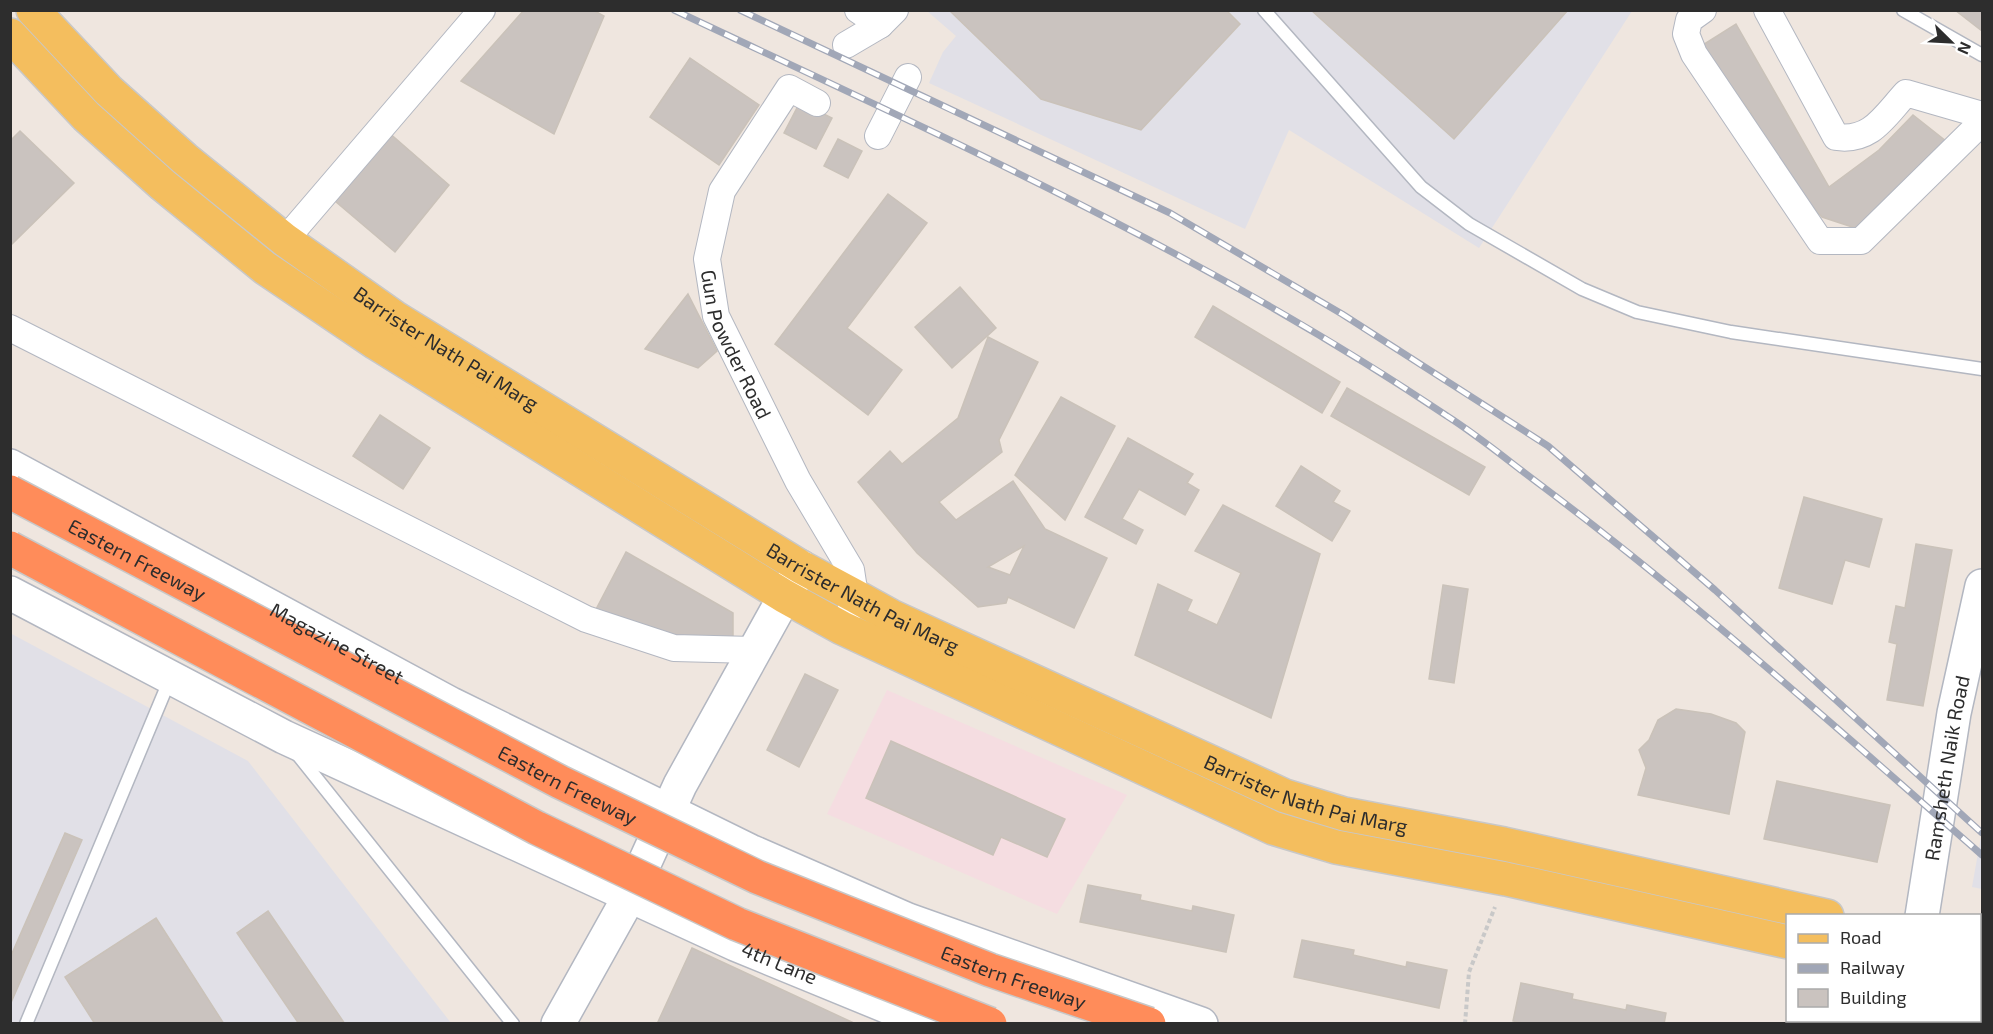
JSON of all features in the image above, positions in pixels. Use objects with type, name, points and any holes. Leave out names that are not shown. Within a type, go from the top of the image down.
[{"type":"highway","name":"Eastern Freeway","points":[[10,492],[560,782],[757,877],[990,970],[1149,1023]]},
{"type":"highway","points":[[10,548],[548,833],[736,924],[990,1023]]},
{"type":"main road","name":"Barrister Nath Pai Marg","points":[[33,10],[109,92],[185,159],[285,240],[394,317],[801,567],[855,597],[923,631],[1285,796],[1344,814],[1504,844],[1822,914]]},
{"type":"main road","name":"Barrister Nath Pai Marg","points":[[10,35],[86,116],[164,185],[265,268],[376,343],[784,596],[842,628],[1273,828],[1336,847],[1506,879],[1786,942]]},
{"type":"street","points":[[285,240],[482,10]]},
{"type":"street","points":[[858,10],[887,18]]},
{"type":"street","points":[[1703,10],[1689,20],[1686,34],[1694,54],[1820,242],[1861,241],[1983,122]]},
{"type":"street","points":[[1767,10],[1836,137],[1852,139],[1868,134],[1906,93],[1983,115]]},
{"type":"street","points":[[846,45],[887,18]]},
{"type":"street","points":[[878,136],[908,77]]},
{"type":"street","name":"Gun Powder Road","points":[[817,103],[789,88],[722,191],[707,259],[716,316],[798,481],[851,570],[855,597]]},
{"type":"street","points":[[10,328],[586,620],[674,648],[753,650]]},
{"type":"street","name":"Magazine Street","points":[[10,466],[451,705],[750,851],[908,920],[1201,1023]]},
{"type":"street","points":[[558,1023],[629,897],[680,785],[801,567]]},
{"type":"street","name":"Ramsheth Naik Road","points":[[1922,914],[1954,713],[1983,586]]},
{"type":"street","points":[[10,593],[284,737]]},
{"type":"street","points":[[842,628],[855,597]]},
{"type":"street","name":"4th Lane","points":[[284,737],[735,944],[930,1023]]},
{"type":"lane","points":[[1264,10],[1421,187],[1469,224],[1582,289],[1637,312],[1731,332],[1983,369]]},
{"type":"lane","points":[[1903,10],[1983,55]]},
{"type":"lane","points":[[26,1023],[171,678]]},
{"type":"lane","points":[[284,737],[513,1023]]},
{"type":"path","points":[[1465,1023],[1469,972],[1506,879]]},
{"type":"shaded area","points":[[927,11],[1632,11],[1479,248],[1289,130],[1245,229],[929,83],[943,52],[956,36]]},
{"type":"shaded area","points":[[10,633],[248,761],[451,1023],[11,1023]]},
{"type":"shaded area","points":[[887,690],[1127,795],[1057,914],[827,814]]},
{"type":"shaded area","points":[[1982,831],[1982,889],[1972,887]]},
{"type":"building","points":[[524,10],[593,10],[604,16],[554,134],[461,81]]},
{"type":"building","points":[[949,10],[1226,10],[1240,24],[1141,130],[1041,99]]},
{"type":"building","points":[[1311,10],[1568,10],[1454,139]]},
{"type":"building","points":[[1955,10],[1982,10],[1982,31]]},
{"type":"building","points":[[1736,24],[1829,187],[1879,150],[1913,115],[1951,145],[1861,230],[1822,217],[1812,206],[1803,201],[1777,166],[1750,111],[1698,48]]},
{"type":"building","points":[[690,58],[759,105],[719,165],[650,117]]},
{"type":"building","points":[[800,102],[832,118],[816,149],[784,133]]},
{"type":"building","points":[[20,131],[74,183],[10,246],[10,141]]},
{"type":"building","points":[[387,131],[449,185],[395,252],[329,196]]},
{"type":"building","points":[[838,139],[862,151],[848,178],[824,166]]},
{"type":"building","points":[[888,194],[927,223],[847,328],[902,370],[868,415],[775,344]]},
{"type":"building","points":[[960,287],[996,328],[952,368],[915,327]]},
{"type":"building","points":[[688,294],[717,351],[698,368],[645,349]]},
{"type":"building","points":[[1213,306],[1340,382],[1322,413],[1195,337]]},
{"type":"building","points":[[988,337],[1038,362],[999,440],[1002,452],[939,502],[956,520],[1013,481],[1045,529],[1107,558],[1074,628],[1008,597],[1006,603],[978,607],[917,553],[858,482],[890,451],[902,464],[958,418]],"holes":[[[1024,546],[1010,575],[988,567]]]},
{"type":"building","points":[[1347,388],[1485,467],[1469,495],[1331,416]]},
{"type":"building","points":[[1061,397],[1115,426],[1065,520],[1015,475]]},
{"type":"building","points":[[380,415],[430,448],[403,489],[353,456]]},
{"type":"building","points":[[1128,438],[1193,474],[1187,483],[1199,490],[1185,515],[1139,489],[1122,519],[1143,530],[1136,544],[1085,517]]},
{"type":"building","points":[[1301,466],[1340,491],[1333,502],[1350,511],[1332,541],[1276,506]]},
{"type":"building","points":[[1804,497],[1882,519],[1869,567],[1845,560],[1832,604],[1779,588]]},
{"type":"building","points":[[1223,505],[1320,554],[1271,718],[1135,655],[1158,584],[1192,600],[1187,611],[1217,625],[1241,573],[1195,551]]},
{"type":"building","points":[[1916,544],[1952,550],[1923,706],[1887,700],[1897,644],[1889,642],[1896,606],[1905,608]]},
{"type":"building","points":[[626,552],[733,613],[733,637],[658,636],[593,615]]},
{"type":"building","points":[[1443,585],[1468,589],[1454,683],[1429,679]]},
{"type":"building","points":[[805,674],[838,690],[799,767],[767,750]]},
{"type":"building","points":[[1676,709],[1711,714],[1736,723],[1745,732],[1729,814],[1638,795],[1646,768],[1639,750],[1649,740],[1658,720]]},
{"type":"building","points":[[891,741],[1065,819],[1047,857],[1001,837],[993,855],[866,798]]},
{"type":"building","points":[[1777,781],[1890,805],[1877,862],[1764,839]]},
{"type":"building","points":[[65,833],[82,840],[10,1005],[10,958]]},
{"type":"building","points":[[1088,885],[1141,895],[1140,900],[1192,911],[1193,906],[1234,915],[1226,952],[1080,922]]},
{"type":"building","points":[[268,911],[345,1024],[299,1024],[237,933]]},
{"type":"building","points":[[156,918],[224,1024],[95,1024],[65,977]]},
{"type":"building","points":[[1302,940],[1354,950],[1353,955],[1406,967],[1407,962],[1447,970],[1439,1008],[1294,977]]},
{"type":"building","points":[[692,948],[856,1024],[657,1024]]},
{"type":"building","points":[[1521,983],[1573,994],[1572,999],[1626,1010],[1627,1005],[1666,1013],[1664,1024],[1527,1024],[1513,1021]]},
{"type":"railway","points":[[674,10],[1068,198],[1261,301],[1355,357],[1447,416],[1495,450],[1655,574],[1765,666],[1982,855]]},
{"type":"railway","points":[[740,10],[1170,213],[1342,314],[1548,446],[1715,590],[1982,833]]}]
